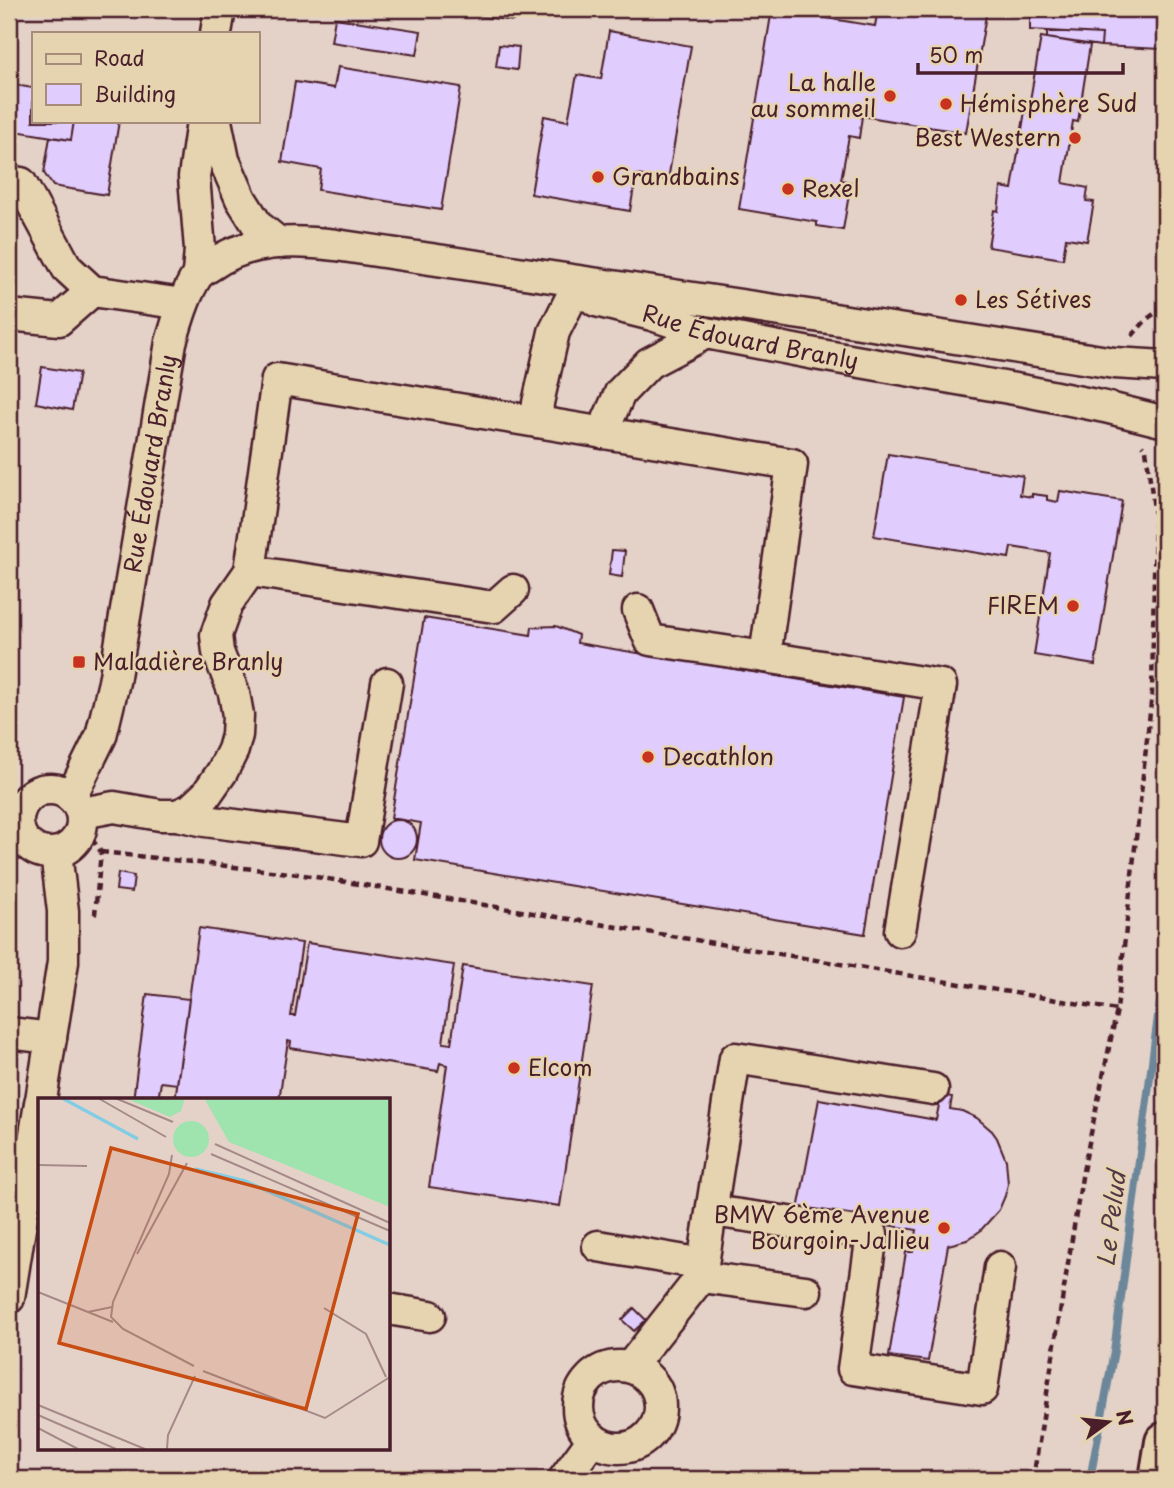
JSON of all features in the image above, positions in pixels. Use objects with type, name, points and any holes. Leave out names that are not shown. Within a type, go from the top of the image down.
[{"type":"main road","points":[[1159,1479],[1165,1442]]},
{"type":"street","points":[[216,32],[220,9]]},
{"type":"street","points":[[198,274],[200,249],[194,177],[202,122]]},
{"type":"street","points":[[216,122],[225,160],[242,199],[258,226],[279,243]]},
{"type":"street","points":[[9,181],[21,183],[67,268],[92,291],[183,304]]},
{"type":"street","name":"Rue Édouard Branly","points":[[76,805],[101,736],[114,682],[171,342],[183,304],[198,274],[222,257],[250,246],[306,242],[336,245],[1114,363],[1165,366]]},
{"type":"street","name":"Rue Édouard Branly","points":[[336,245],[652,315],[706,333],[1026,391],[1165,422]]},
{"type":"street","points":[[9,315],[59,320],[92,291]]},
{"type":"street","points":[[537,422],[538,403],[554,332],[572,296],[606,294],[713,309],[739,305]]},
{"type":"street","points":[[602,433],[620,393],[649,363],[706,333]]},
{"type":"street","points":[[177,815],[191,809],[206,795],[222,772],[237,735],[238,715],[234,693],[218,652],[216,635],[227,604],[250,571],[277,379],[792,464],[765,657]]},
{"type":"street","points":[[250,571],[494,607],[513,590]]},
{"type":"street","points":[[638,610],[650,640],[941,685],[900,931]]},
{"type":"street","points":[[76,805],[114,807],[362,841],[387,683]]},
{"type":"street","points":[[44,789],[63,791],[76,805],[82,824],[79,834],[74,843],[56,853],[35,850],[27,844],[13,814],[27,798],[44,789]]},
{"type":"street","points":[[41,1098],[63,962],[63,911],[56,853]]},
{"type":"street","points":[[9,1033],[51,1038]]},
{"type":"street","points":[[630,1367],[702,1270],[735,1058],[933,1089]]},
{"type":"street","points":[[9,1298],[33,1196],[38,1137]]},
{"type":"street","points":[[712,1211],[873,1234],[853,1368],[982,1389],[1000,1267]]},
{"type":"street","points":[[598,1246],[806,1291]]},
{"type":"street","points":[[390,1309],[430,1316]]},
{"type":"street","points":[[630,1367],[652,1382],[658,1394],[658,1420],[643,1441],[617,1449],[604,1446],[583,1429],[578,1415],[582,1388],[590,1377],[602,1369],[630,1367]]},
{"type":"street","points":[[564,1479],[593,1439]]},
{"type":"path","points":[[1129,339],[1147,319],[1165,306]]},
{"type":"path","points":[[1033,1479],[1083,1171],[1117,1010],[1152,694],[1155,516],[1146,450],[1141,443]]},
{"type":"path","points":[[101,852],[299,874],[1117,1010]]},
{"type":"building","points":[[427,9],[515,9],[513,21]]},
{"type":"building","points":[[772,9],[875,26],[878,9],[987,9],[966,133],[862,116],[859,138],[849,136],[841,180],[851,182],[843,230],[817,226],[817,222],[739,209]]},
{"type":"building","points":[[1048,9],[1163,9],[1161,49],[1101,46],[1102,34],[1030,30],[1030,16],[1048,17]]},
{"type":"building","points":[[335,18],[421,31],[417,55],[331,42]]},
{"type":"building","points":[[609,31],[691,46],[668,180],[636,175],[630,211],[531,194],[544,116],[568,121],[577,75],[601,79]]},
{"type":"building","points":[[1047,31],[1102,34],[1101,46],[1047,38]]},
{"type":"building","points":[[1041,37],[1090,45],[1078,122],[1073,121],[1063,183],[1088,188],[1086,201],[1094,202],[1087,241],[1066,238],[1063,259],[988,247],[994,210],[998,211],[1001,187],[1012,189]]},
{"type":"building","points":[[499,45],[519,47],[517,70],[496,67]]},
{"type":"building","points":[[338,67],[461,87],[441,210],[318,190],[321,169],[282,162],[295,82],[334,88]]},
{"type":"building","points":[[9,84],[32,88],[32,122],[74,122],[71,140],[9,130]]},
{"type":"building","points":[[74,122],[119,122],[107,195],[53,186],[44,173],[50,137],[71,140]]},
{"type":"building","points":[[42,367],[79,373],[72,410],[36,403]]},
{"type":"building","name":"FIREM","points":[[888,454],[1023,476],[1020,495],[1047,496],[1047,500],[1058,502],[1060,491],[1122,501],[1095,665],[1034,655],[1050,553],[1011,547],[1009,558],[874,536]]},
{"type":"building","points":[[612,550],[625,551],[622,577],[609,575]]},
{"type":"building","name":"Decathlon","points":[[424,618],[531,635],[532,627],[556,626],[578,635],[577,643],[904,697],[865,934],[415,860],[421,823],[391,818]]},
{"type":"building","points":[[398,820],[412,825],[417,839],[412,853],[398,858],[384,853],[379,839],[384,825]]},
{"type":"building","points":[[118,873],[134,876],[132,892],[116,890]]},
{"type":"building","name":"Elcom","points":[[199,928],[302,943],[291,1016],[295,1016],[307,943],[454,965],[443,1043],[451,1044],[463,966],[593,986],[560,1206],[429,1187],[447,1065],[440,1063],[438,1071],[290,1048],[291,1042],[288,1041],[279,1098],[175,1098]]},
{"type":"building","points":[[147,994],[189,999],[177,1084],[161,1082],[158,1098],[133,1098]]},
{"type":"building","name":"BMW 6ème Avenue Bourgoin-Jallieu","points":[[941,1095],[952,1097],[950,1109],[977,1118],[992,1131],[1006,1160],[1008,1184],[999,1210],[980,1231],[967,1240],[948,1245],[928,1361],[889,1356],[906,1252],[913,1252],[917,1230],[798,1210],[819,1099],[936,1120]]},
{"type":"building","points":[[634,1308],[646,1320],[634,1331],[622,1320]]},
{"type":"waterway","name":"Le Pelud","points":[[1090,1479],[1114,1351],[1165,963]]},
{"type":"place","name":"La halle au sommeil","points":[[890,96]]},
{"type":"place","name":"Hémisphère Sud","points":[[946,104]]},
{"type":"place","name":"Best Western","points":[[1075,138]]},
{"type":"place","name":"Grandbains","points":[[598,177]]},
{"type":"place","name":"Rexel","points":[[788,189]]},
{"type":"place","name":"Les Sétives","points":[[961,300]]},
{"type":"place","name":"FIREM","points":[[1073,606]]},
{"type":"place","name":"Maladière Branly","points":[[79,662]]},
{"type":"place","name":"Decathlon","points":[[648,757]]},
{"type":"place","name":"Elcom","points":[[514,1068]]},
{"type":"place","name":"BMW 6ème Avenue Bourgoin-Jallieu","points":[[944,1228]]}]
